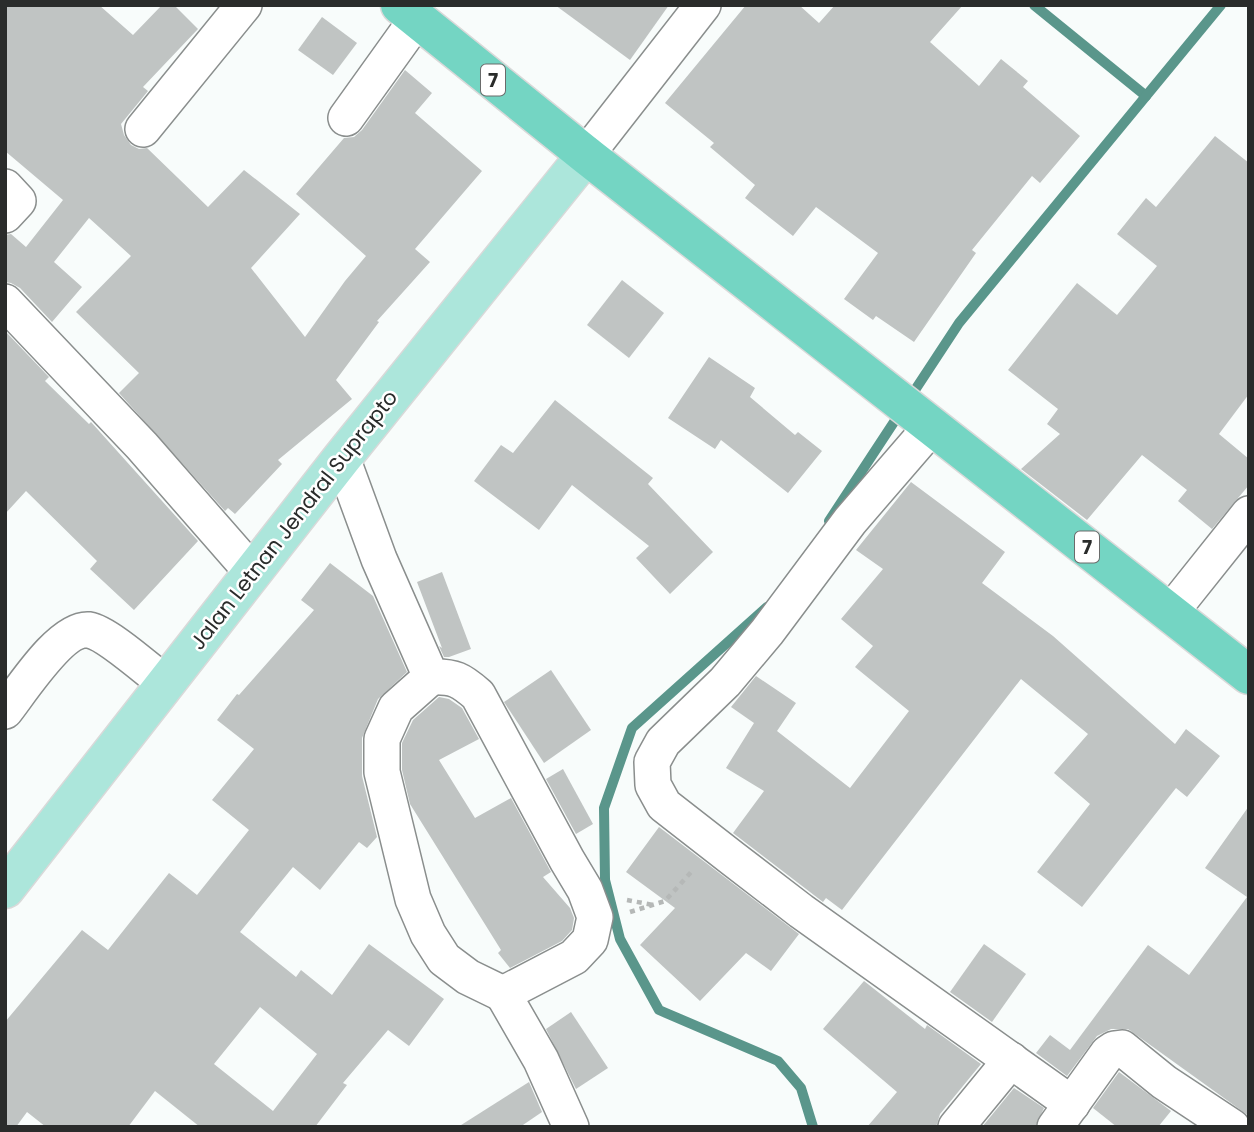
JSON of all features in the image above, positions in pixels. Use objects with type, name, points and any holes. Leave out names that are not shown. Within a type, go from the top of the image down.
[{"type":"highway","name":"7","points":[[409,12],[586,155],[1249,675]]},
{"type":"main road","name":"Jalan Letnan Jendral Suprapto","points":[[8,879],[586,155]]},
{"type":"street","points":[[143,129],[244,5]]},
{"type":"street","points":[[586,155],[703,5]]},
{"type":"street","points":[[346,118],[409,12]]},
{"type":"street","points":[[5,187],[18,201],[5,215]]},
{"type":"street","points":[[5,302],[142,446],[253,573]]},
{"type":"street","points":[[928,423],[767,632],[725,682],[663,742],[652,762],[653,785],[664,805],[801,911],[1011,1060],[1063,1115],[1108,1053],[1122,1048],[1164,1082],[1232,1127]]},
{"type":"street","points":[[342,458],[379,559],[431,677]]},
{"type":"street","points":[[1170,613],[1249,514]]},
{"type":"street","points":[[5,711],[51,653],[70,634],[88,630],[103,636],[165,683]]},
{"type":"street","points":[[489,987],[574,957],[590,940],[595,917],[478,695],[456,679],[448,676],[431,677],[396,708],[382,739],[382,772],[413,900],[428,934],[443,958],[489,987],[541,1060],[571,1127]]},
{"type":"street","points":[[956,1127],[1011,1060]]},
{"type":"street","points":[[1242,1127],[1249,1119]]},
{"type":"path","points":[[631,912],[665,901],[714,844]]},
{"type":"path","points":[[626,900],[654,905]]},
{"type":"building","points":[[5,5],[99,5],[133,35],[162,5],[174,5],[198,29],[143,87],[148,91],[121,124],[124,135],[131,145],[139,149],[147,148],[208,207],[244,170],[300,214],[251,268],[305,337],[366,256],[296,194],[344,138],[354,137],[362,130],[405,70],[432,93],[415,113],[482,171],[415,249],[430,262],[377,321],[379,322],[336,380],[352,399],[278,460],[282,464],[235,514],[228,508],[225,511],[119,393],[139,373],[76,312],[131,256],[89,218],[54,262],[82,287],[52,322],[20,288],[5,282],[5,235],[11,234],[26,247],[63,200],[5,151]]},
{"type":"building","points":[[555,5],[669,5],[630,60]]},
{"type":"building","points":[[746,5],[799,5],[819,23],[835,5],[963,5],[930,42],[979,86],[1001,59],[1028,81],[1023,87],[1080,136],[1040,183],[1032,176],[972,250],[976,253],[914,342],[876,316],[873,320],[844,299],[878,253],[816,207],[793,236],[745,198],[755,185],[710,147],[714,143],[665,103]]},
{"type":"building","points":[[322,17],[357,43],[333,75],[298,50]]},
{"type":"building","points":[[1215,136],[1249,163],[1249,394],[1219,434],[1249,459],[1249,485],[1212,529],[1178,501],[1187,490],[1142,455],[1087,520],[1021,469],[1060,434],[1047,424],[1058,409],[1008,370],[1077,283],[1117,315],[1157,266],[1117,234],[1146,198],[1156,207]]},
{"type":"building","points":[[622,280],[664,313],[629,358],[587,325]]},
{"type":"building","points":[[5,331],[49,377],[45,381],[89,424],[91,422],[198,541],[134,610],[90,569],[97,561],[26,491],[5,514]]},
{"type":"building","points":[[709,357],[755,388],[750,397],[795,435],[798,432],[822,451],[788,493],[721,440],[715,449],[668,418]]},
{"type":"building","points":[[555,400],[653,478],[648,484],[713,552],[670,594],[636,558],[649,546],[572,485],[539,530],[474,481],[501,445],[513,453]]},
{"type":"building","points":[[911,482],[1005,552],[982,583],[1053,636],[1175,744],[1186,729],[1220,756],[1187,797],[1176,788],[1082,907],[1037,872],[1090,804],[1054,773],[1088,734],[1021,679],[842,910],[826,898],[823,902],[733,833],[764,791],[726,768],[754,723],[731,707],[756,676],[796,703],[777,731],[850,788],[909,711],[855,667],[873,646],[841,619],[883,569],[856,550]]},
{"type":"building","points":[[330,563],[373,596],[407,672],[378,699],[362,738],[362,776],[377,837],[367,848],[359,842],[320,890],[293,867],[240,932],[296,977],[301,970],[332,995],[369,944],[444,999],[409,1046],[388,1030],[343,1083],[347,1085],[315,1127],[200,1127],[155,1091],[128,1127],[46,1127],[27,1112],[16,1127],[5,1127],[5,1022],[82,930],[108,950],[169,873],[197,895],[249,830],[212,800],[254,749],[217,720],[237,694],[239,695],[314,610],[301,600]],"holes":[[[260,1007],[317,1054],[273,1111],[214,1064]]]},
{"type":"building","points":[[442,572],[471,649],[449,657],[444,657],[439,646],[442,648],[417,582]]},
{"type":"building","points":[[551,670],[591,730],[544,763],[504,702]]},
{"type":"building","points":[[439,697],[449,699],[462,708],[479,739],[439,760],[475,818],[511,798],[551,872],[543,877],[570,908],[574,918],[572,930],[562,941],[510,968],[498,953],[501,950],[410,804],[402,770],[402,743],[413,720]]},
{"type":"building","points":[[563,769],[593,824],[576,834],[546,779]]},
{"type":"building","points":[[1249,806],[1249,1116],[1128,1029],[1111,1029],[1097,1036],[1067,1076],[1036,1053],[1050,1035],[1070,1050],[1148,945],[1189,975],[1247,897],[1205,868]]},
{"type":"building","points":[[659,827],[799,934],[771,971],[746,953],[700,1001],[640,945],[675,908],[626,872]]},
{"type":"building","points":[[984,944],[1026,974],[992,1022],[950,992]]},
{"type":"building","points":[[864,981],[925,1029],[927,1025],[981,1064],[940,1114],[936,1127],[867,1127],[897,1092],[823,1029]]},
{"type":"building","points":[[571,1012],[608,1068],[576,1089],[546,1029]]},
{"type":"building","points":[[1119,1072],[1171,1111],[1158,1127],[1117,1127],[1093,1108]]},
{"type":"building","points":[[529,1082],[542,1112],[520,1127],[458,1127]]},
{"type":"building","points":[[1014,1088],[1044,1108],[1035,1127],[982,1127]]},
{"type":"waterway","points":[[1034,5],[1146,96]]},
{"type":"waterway","points":[[829,521],[959,323],[1221,5]]},
{"type":"waterway","points":[[767,607],[632,728],[604,808],[605,880],[620,939],[659,1010],[778,1061],[801,1088],[813,1127]]}]
